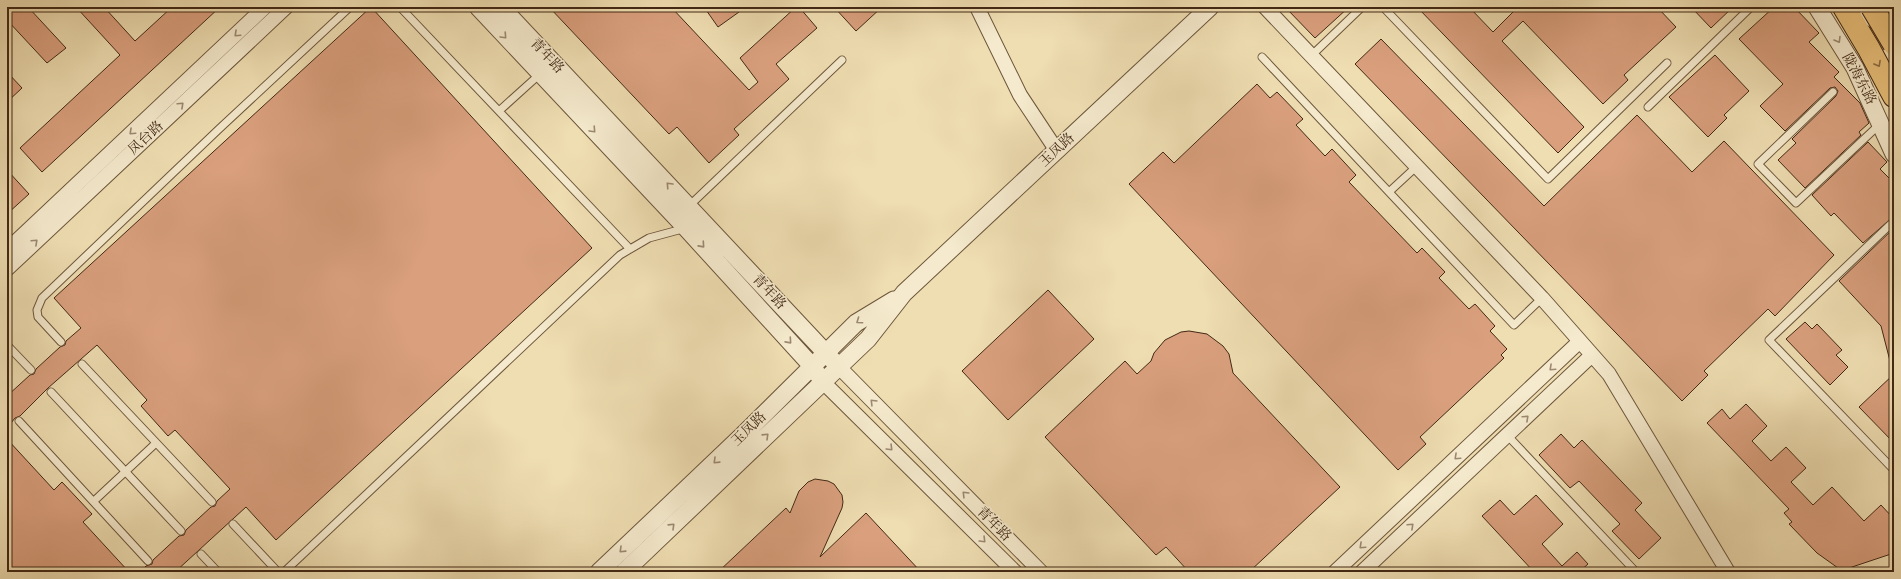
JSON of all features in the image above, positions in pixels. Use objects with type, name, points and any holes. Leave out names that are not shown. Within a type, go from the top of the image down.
[{"type":"highway","points":[[1844,7],[1894,96]]},
{"type":"highway","points":[[1872,7],[1894,44]]},
{"type":"street","name":"凤台路","points":[[7,250],[265,7]]},
{"type":"street","name":"凤台路","points":[[7,269],[286,7]]},
{"type":"street","name":"青年路","points":[[478,7],[686,228],[812,366],[823,382],[1015,572]]},
{"type":"street","name":"青年路","points":[[501,7],[839,367],[1041,572]]},
{"type":"street","points":[[977,7],[1020,95],[1056,151]]},
{"type":"street","name":"玉凤路","points":[[624,572],[868,339],[904,293],[1210,7]]},
{"type":"street","points":[[1265,7],[1542,298],[1609,374],[1728,572]]},
{"type":"street","name":"陇海东路","points":[[1817,7],[1855,68],[1894,154]]},
{"type":"street","points":[[1856,7],[1894,34]]},
{"type":"street","name":"玉凤路","points":[[599,572],[742,436],[856,323],[904,293]]},
{"type":"street","points":[[1335,572],[1580,341]]},
{"type":"street","points":[[1362,572],[1592,355]]},
{"type":"lane","points":[[61,342],[38,317],[38,310],[42,298],[219,129],[350,7]]},
{"type":"lane","points":[[400,7],[630,249]]},
{"type":"lane","points":[[1311,56],[1362,7]]},
{"type":"lane","points":[[1383,7],[1548,179],[1667,63]]},
{"type":"lane","points":[[1648,107],[1751,7]]},
{"type":"lane","points":[[1262,57],[1514,325],[1542,298]]},
{"type":"lane","points":[[689,206],[842,60]]},
{"type":"lane","points":[[499,112],[540,74]]},
{"type":"lane","points":[[1833,92],[1758,164],[1796,203],[1881,123]]},
{"type":"lane","points":[[1389,192],[1416,166]]},
{"type":"lane","points":[[1894,220],[1769,340],[1894,470]]},
{"type":"lane","points":[[284,572],[614,260],[650,238],[686,228]]},
{"type":"lane","points":[[7,345],[31,370]]},
{"type":"lane","points":[[82,364],[212,502]]},
{"type":"lane","points":[[51,392],[181,531]]},
{"type":"lane","points":[[19,421],[148,561]]},
{"type":"lane","points":[[1507,435],[1636,572]]},
{"type":"lane","points":[[94,501],[156,443]]},
{"type":"lane","points":[[233,524],[278,572]]},
{"type":"lane","points":[[201,554],[218,572]]},
{"type":"building","points":[[7,7],[28,7],[66,48],[47,63],[7,20]]},
{"type":"building","points":[[76,7],[104,7],[135,41],[172,7],[220,7],[42,172],[20,148],[120,55]]},
{"type":"building","points":[[371,7],[592,248],[276,540],[246,507],[175,572],[140,572],[146,566],[152,564],[153,560],[179,536],[184,535],[186,530],[211,507],[215,506],[217,501],[230,489],[175,430],[168,436],[141,406],[147,400],[97,345],[48,388],[20,416],[15,418],[7,428],[7,396],[30,375],[34,374],[36,369],[60,347],[65,345],[66,341],[81,328],[54,298]]},
{"type":"building","points":[[549,7],[671,7],[749,90],[758,82],[740,58],[796,7],[799,7],[817,28],[776,64],[789,79],[734,129],[739,135],[709,163],[677,127],[669,134]]},
{"type":"building","points":[[704,7],[746,7],[718,27]]},
{"type":"building","points":[[834,7],[882,7],[856,31]]},
{"type":"building","points":[[1285,7],[1349,7],[1315,38]]},
{"type":"building","points":[[1417,7],[1469,7],[1493,32],[1518,7],[1657,7],[1676,27],[1624,75],[1628,80],[1603,104],[1523,21],[1502,41],[1584,127],[1558,153]]},
{"type":"building","points":[[1691,7],[1733,7],[1711,28]]},
{"type":"building","points":[[1774,7],[1794,7],[1819,33],[1809,42],[1839,72],[1834,77],[1860,103],[1869,123],[1859,132],[1861,135],[1805,188],[1778,160],[1796,143],[1792,139],[1836,96],[1838,91],[1835,87],[1830,88],[1785,131],[1760,106],[1783,84],[1739,39]]},
{"type":"building","points":[[1381,39],[1544,206],[1637,115],[1692,172],[1724,141],[1834,255],[1775,316],[1768,309],[1704,371],[1708,375],[1682,401],[1355,64]]},
{"type":"building","points":[[1715,55],[1749,91],[1724,115],[1727,118],[1708,137],[1669,97]]},
{"type":"building","points":[[7,72],[22,88],[7,102]]},
{"type":"building","points":[[1257,84],[1270,98],[1277,92],[1303,119],[1296,125],[1325,156],[1332,149],[1356,175],[1349,182],[1417,253],[1422,248],[1445,272],[1439,278],[1469,309],[1475,304],[1495,326],[1490,331],[1507,349],[1501,355],[1504,358],[1420,437],[1426,444],[1398,470],[1129,184],[1163,152],[1174,163]]},
{"type":"building","points":[[1868,142],[1887,162],[1880,169],[1894,183],[1894,216],[1863,243],[1834,213],[1831,216],[1812,195]]},
{"type":"building","points":[[7,170],[29,194],[7,214]]},
{"type":"building","points":[[1894,228],[1894,361],[1890,361],[1881,326],[1839,281]]},
{"type":"building","points":[[1048,290],[1094,339],[1008,420],[962,371]]},
{"type":"building","points":[[1805,322],[1812,329],[1817,324],[1842,350],[1836,355],[1848,367],[1830,385],[1786,339]]},
{"type":"building","points":[[1189,331],[1207,334],[1223,346],[1229,354],[1233,373],[1340,487],[1249,572],[1189,572],[1166,547],[1156,555],[1045,437],[1125,361],[1137,374],[1151,361],[1154,353],[1165,340],[1181,332]]},
{"type":"building","points":[[1894,374],[1894,443],[1859,407]]},
{"type":"building","points":[[1746,404],[1767,426],[1752,441],[1771,461],[1786,447],[1806,468],[1791,482],[1813,505],[1832,487],[1864,521],[1881,505],[1894,519],[1894,553],[1846,569],[1838,568],[1817,553],[1789,524],[1792,522],[1784,513],[1789,509],[1707,423],[1722,409],[1730,419]]},
{"type":"building","points":[[1561,434],[1574,448],[1582,440],[1642,503],[1635,510],[1661,538],[1639,559],[1612,531],[1620,524],[1579,481],[1570,488],[1539,455]]},
{"type":"building","points":[[7,439],[54,490],[62,482],[92,514],[83,522],[129,572],[7,572]]},
{"type":"building","points":[[815,479],[828,481],[834,484],[842,495],[843,502],[842,508],[820,557],[866,513],[921,572],[718,572],[786,508],[790,513],[799,491],[808,482]]},
{"type":"building","points":[[1536,495],[1563,524],[1542,544],[1562,566],[1577,552],[1588,564],[1579,572],[1534,572],[1482,516],[1500,500],[1514,515]]}]
